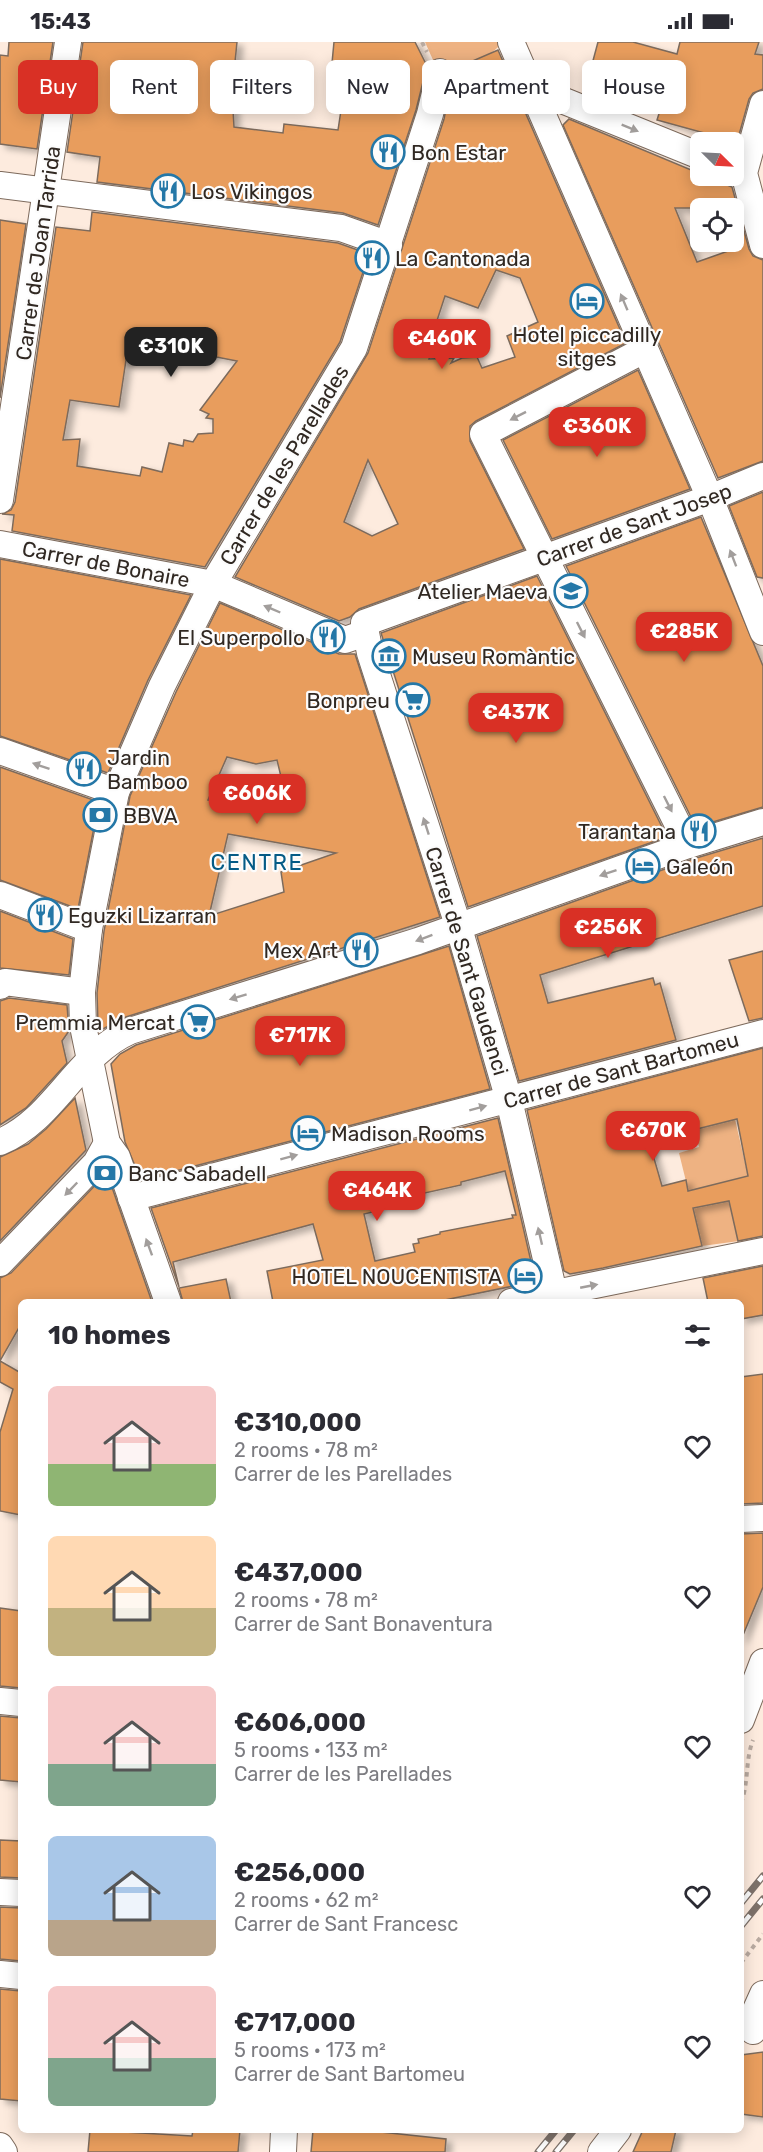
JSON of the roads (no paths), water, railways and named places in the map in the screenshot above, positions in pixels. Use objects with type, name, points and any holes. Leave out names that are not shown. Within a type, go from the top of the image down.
[{"type":"street","name":"Carrer de Joan Tarrida","points":[[0,500],[48,190],[68,42]]},
{"type":"street","points":[[511,42],[520,60]]},
{"type":"street","points":[[570,103],[690,152]]},
{"type":"street","points":[[763,104],[747,172],[763,245]]},
{"type":"street","name":"Carrer de les Parellades","points":[[167,1299],[121,1169],[107,1143],[83,1026],[82,992],[89,929],[116,792],[162,687],[213,584],[354,348],[430,114]]},
{"type":"street","points":[[545,114],[644,350],[754,591],[763,632]]},
{"type":"street","points":[[0,185],[95,195],[341,228],[389,245]]},
{"type":"street","points":[[644,350],[483,434],[688,845]]},
{"type":"street","name":"Carrer de Sant Josep","points":[[364,633],[364,623],[710,498],[763,476]]},
{"type":"street","name":"Carrer de Bonaire","points":[[0,544],[213,584]]},
{"type":"street","points":[[213,584],[345,640],[364,633]]},
{"type":"street","name":"Carrer de Sant Gaudenci","points":[[364,633],[458,925],[509,1100],[553,1298]]},
{"type":"street","points":[[0,751],[116,792]]},
{"type":"street","points":[[0,1142],[17,1135],[30,1125],[90,1059],[111,1040],[130,1031],[418,941],[688,845],[763,822]]},
{"type":"street","points":[[0,895],[89,929]]},
{"type":"street","points":[[0,986],[5,982],[82,992]]},
{"type":"street","name":"Carrer de Sant Bartomeu","points":[[131,1198],[763,1033]]},
{"type":"street","points":[[0,1263],[96,1163],[107,1143]]},
{"type":"street","points":[[553,1298],[763,1251]]},
{"type":"street","points":[[744,1519],[763,1518]]},
{"type":"street","points":[[744,1713],[763,1662]]},
{"type":"street","points":[[0,1701],[18,1703]]},
{"type":"street","points":[[0,1892],[18,1893]]},
{"type":"street","points":[[0,1974],[18,1976]]},
{"type":"street","points":[[752,2031],[754,2014],[763,1994]]},
{"type":"street","points":[[283,2152],[284,2133]]},
{"type":"street","points":[[601,2152],[616,2133]]},
{"type":"railway","points":[[744,1899],[763,1876]]},
{"type":"railway","points":[[744,1922],[763,1899]]},
{"type":"railway","points":[[538,2152],[554,2133]]},
{"type":"railway","points":[[556,2152],[572,2133]]},
{"type":"place","name":"Bon Estar","points":[[388,152]]},
{"type":"place","name":"Los Vikingos","points":[[168,191]]},
{"type":"place","name":"La Cantonada","points":[[372,258]]},
{"type":"place","name":"Hotel piccadilly sitges","points":[[587,301]]},
{"type":"place","name":"Atelier Maeva","points":[[571,591]]},
{"type":"place","name":"El Superpollo","points":[[328,637]]},
{"type":"place","name":"Museu Romàntic","points":[[389,656]]},
{"type":"place","name":"Bonpreu","points":[[413,700]]},
{"type":"place","name":"Jardin Bamboo","points":[[84,769]]},
{"type":"place","name":"BBVA","points":[[100,815]]},
{"type":"place","name":"Tarantana","points":[[699,831]]},
{"type":"place","name":"Galeón","points":[[643,866]]},
{"type":"place","name":"Eguzki Lizarran","points":[[45,915]]},
{"type":"place","name":"Mex Art","points":[[361,950]]},
{"type":"place","name":"Premmia Mercat","points":[[198,1022]]},
{"type":"place","name":"Madison Rooms","points":[[308,1133]]},
{"type":"place","name":"Banc Sabadell","points":[[105,1173]]},
{"type":"place","name":"HOTEL NOUCENTISTA","points":[[525,1276]]},
{"type":"district","name":"CENTRE","points":[[257,862]]}]
